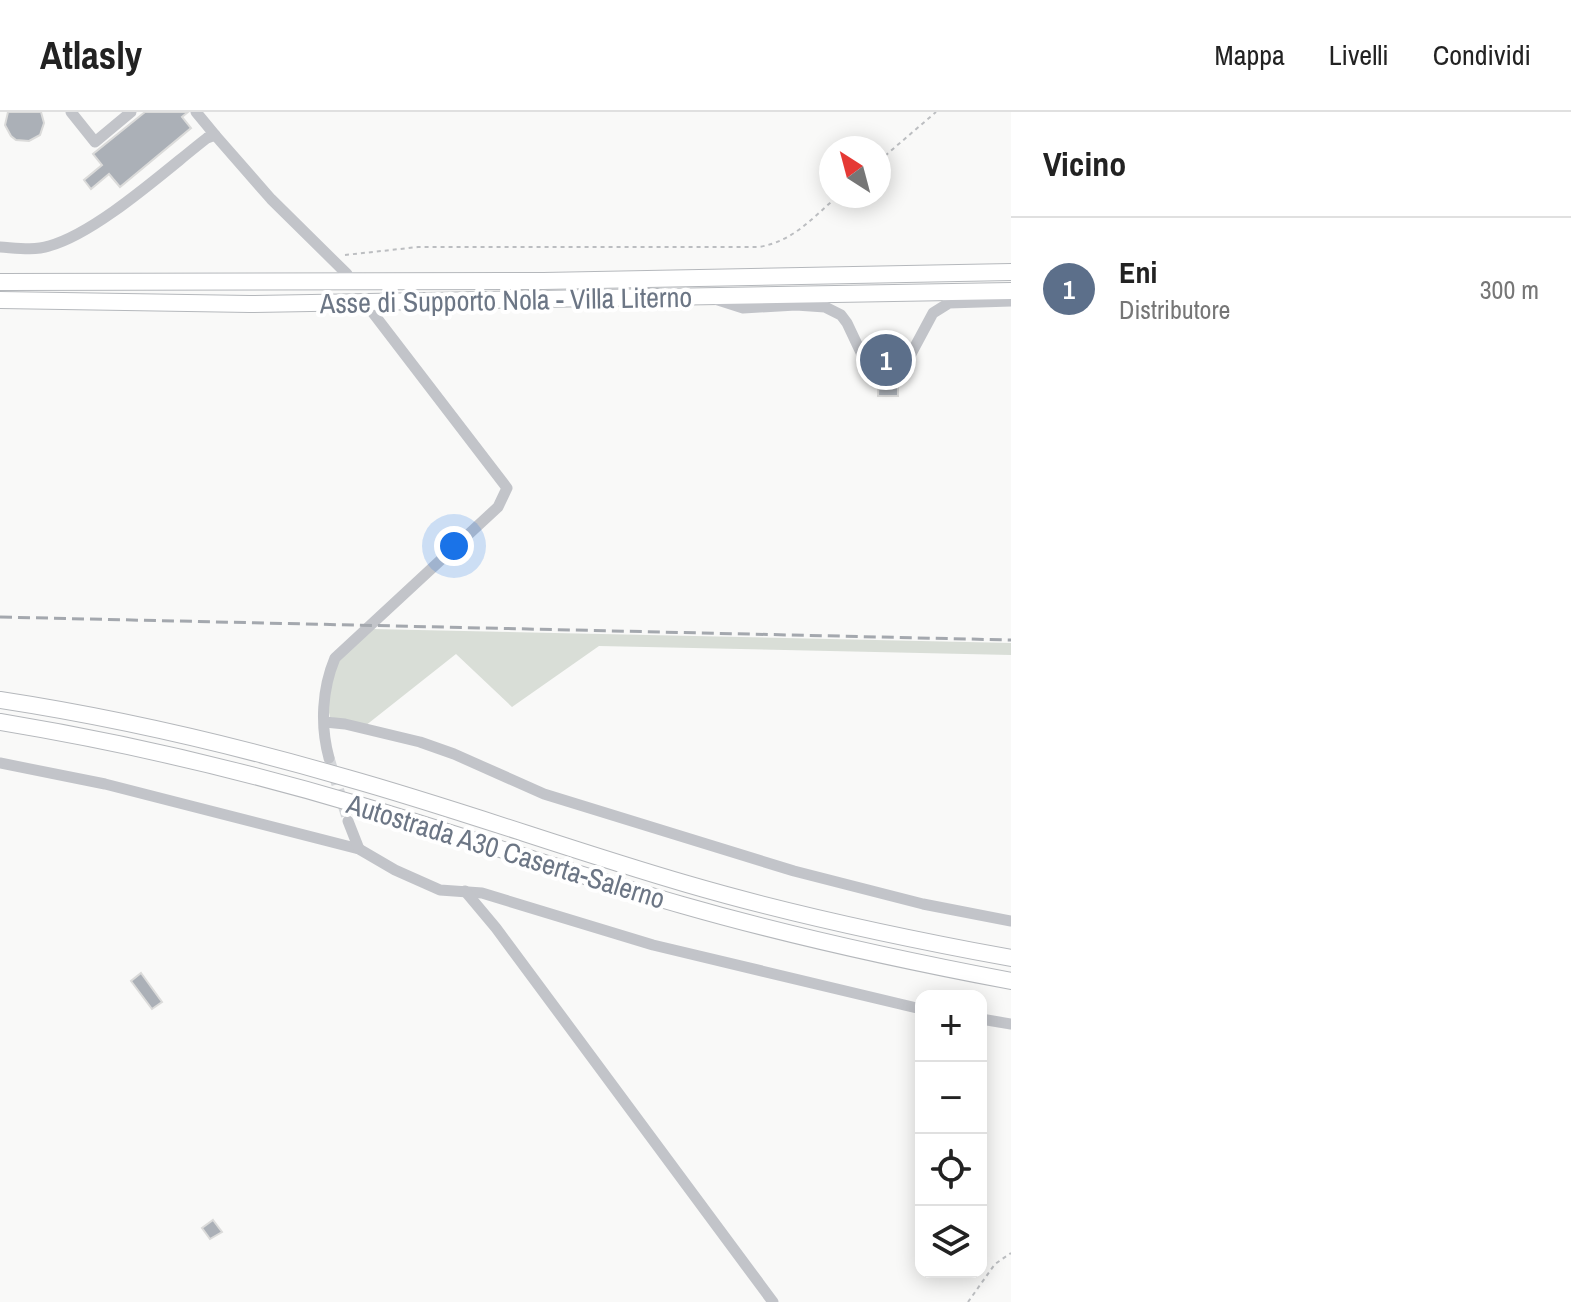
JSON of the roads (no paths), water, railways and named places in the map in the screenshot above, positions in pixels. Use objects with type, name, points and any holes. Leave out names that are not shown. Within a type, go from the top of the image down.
[{"type":"highway","name":"Asse di Supporto Nola - Villa Literno","points":[[0,282],[543,281],[1011,272]]},
{"type":"highway","name":"Asse di Supporto Nola - Villa Literno","points":[[0,300],[250,304],[1011,291]]},
{"type":"highway","name":"Autostrada A30 Caserta-Salerno","points":[[0,700],[229,745],[350,779],[690,885],[898,937],[1011,958]]},
{"type":"highway","name":"Autostrada A30 Caserta-Salerno","points":[[0,722],[82,735],[222,767],[358,805],[682,905],[896,960],[1011,981]]},
{"type":"street","points":[[71,112],[95,142],[131,112]]},
{"type":"street","points":[[196,112],[271,199],[347,274]]},
{"type":"street","points":[[0,247],[36,249],[67,240],[104,218],[215,135]]},
{"type":"street","points":[[990,273],[1011,266]]},
{"type":"street","points":[[706,296],[743,308],[825,307],[841,315],[864,359],[873,365],[888,366],[901,364],[911,354],[933,313],[949,303],[1011,301]]},
{"type":"street","points":[[329,758],[325,722],[326,679],[335,658],[498,507],[507,488],[373,313]]},
{"type":"street","points":[[325,722],[420,742],[544,794],[794,871],[923,904],[1011,921]]},
{"type":"street","points":[[0,763],[105,784],[359,849],[395,870],[440,890],[465,891],[515,902],[653,945],[915,1008]]},
{"type":"street","points":[[348,821],[359,849]]},
{"type":"street","points":[[465,891],[496,928],[773,1302]]},
{"type":"street","points":[[987,1020],[1011,1024]]},
{"type":"tunnel","points":[[329,758],[348,821]]},
{"type":"railway","points":[[0,617],[1011,640]]},
{"type":"place","name":"Eni","points":[[886,360]]}]
